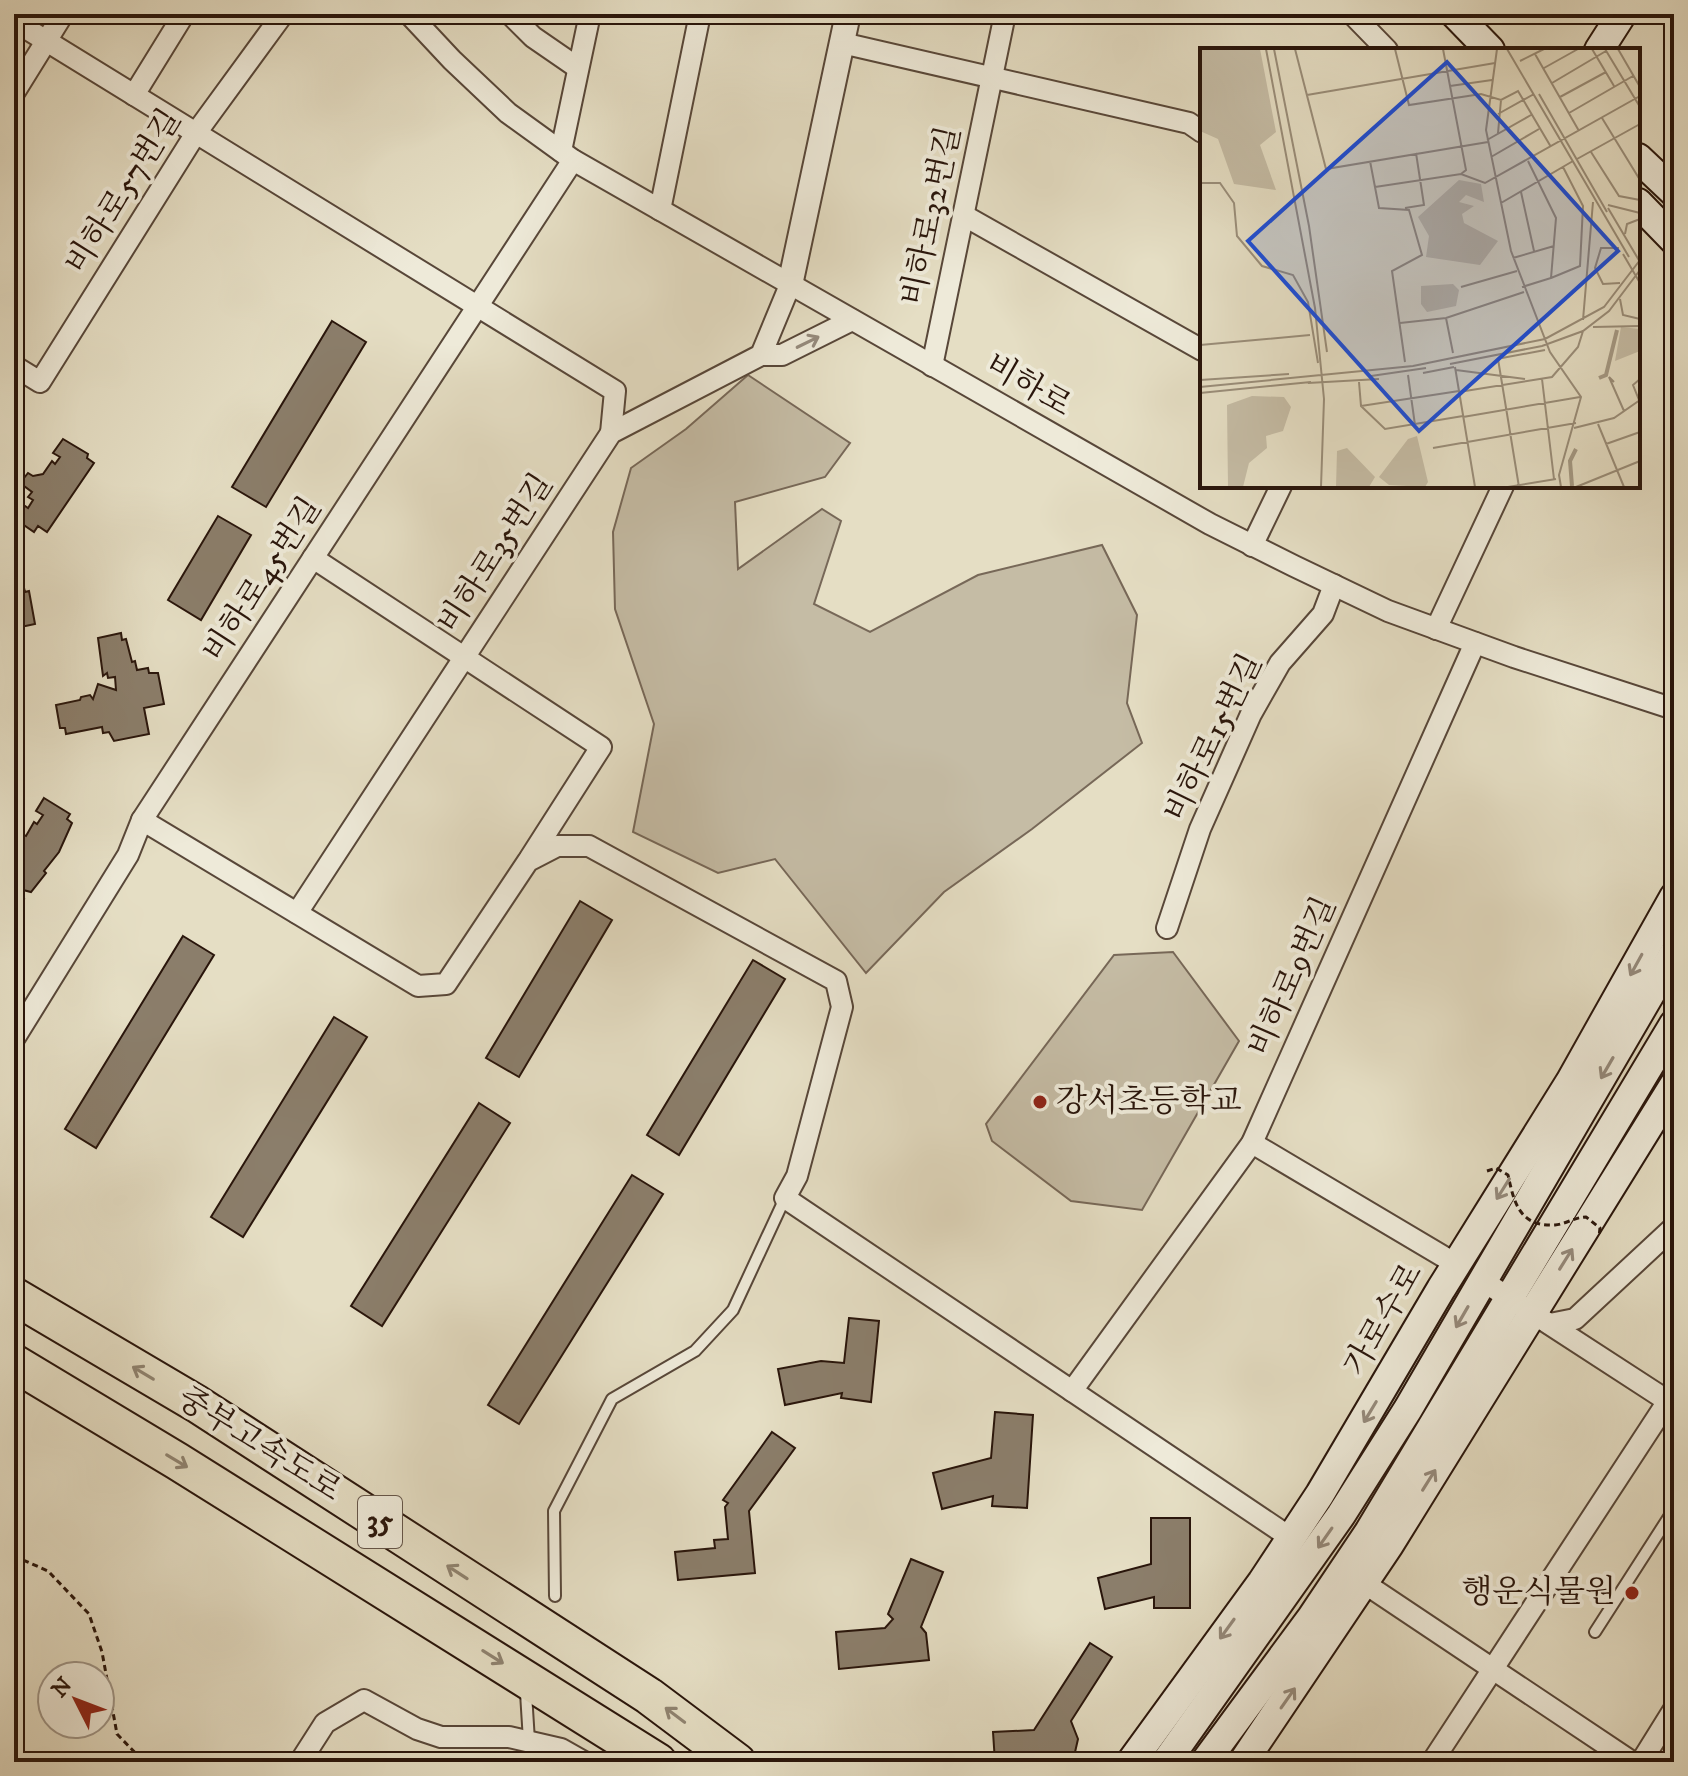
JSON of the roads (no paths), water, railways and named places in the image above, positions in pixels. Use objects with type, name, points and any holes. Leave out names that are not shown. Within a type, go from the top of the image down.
[{"type":"highway","name":"중부고속도로","points":[[14,1296],[197,1404],[623,1679],[737,1762]]},
{"type":"highway","name":"중부고속도로","points":[[14,1363],[658,1762]]},
{"type":"main road","points":[[1455,14],[1488,48]]},
{"type":"main road","points":[[1600,48],[1622,14]]},
{"type":"main road","points":[[1640,160],[1674,192]]},
{"type":"main road","points":[[1640,205],[1674,240]]},
{"type":"main road","name":"가로수로","points":[[1131,1762],[1320,1494],[1456,1264],[1570,1082],[1674,897]]},
{"type":"main road","name":"가로수로","points":[[1166,1762],[1341,1515],[1408,1409],[1674,953]]},
{"type":"main road","points":[[1205,1762],[1531,1312],[1674,1024]]},
{"type":"main road","points":[[1243,1762],[1364,1583],[1674,1085]]},
{"type":"street","points":[[14,93],[63,14]]},
{"type":"street","points":[[134,95],[184,14]]},
{"type":"street","name":"비하로57번길","points":[[14,366],[40,382],[196,133],[283,14]]},
{"type":"street","name":"비하로","points":[[409,14],[508,113],[567,155],[1210,524],[1388,611],[1674,709]]},
{"type":"street","points":[[510,14],[533,37],[578,68]]},
{"type":"street","points":[[567,155],[578,68],[590,14]]},
{"type":"street","points":[[660,210],[700,14]]},
{"type":"street","points":[[761,355],[790,285],[848,14]]},
{"type":"street","name":"비하로32번길","points":[[932,366],[1005,14]]},
{"type":"street","points":[[1352,14],[1385,48]]},
{"type":"street","points":[[14,21],[615,391],[611,433]]},
{"type":"street","points":[[842,43],[1189,123],[1200,131]]},
{"type":"street","name":"비하로45번길","points":[[14,1039],[128,855],[142,820],[476,308],[567,155]]},
{"type":"street","points":[[963,215],[1200,349]]},
{"type":"street","name":"비하로35번길","points":[[297,913],[611,433],[761,355],[782,355],[852,320]]},
{"type":"street","points":[[1252,546],[1280,488]]},
{"type":"street","points":[[1436,629],[1502,488]]},
{"type":"street","points":[[142,820],[418,986],[446,984],[528,861],[601,747],[313,558]]},
{"type":"street","name":"비하로15번길","points":[[1167,928],[1200,829],[1251,714],[1280,663],[1323,614],[1334,585]]},
{"type":"street","name":"비하로9번길","points":[[1072,1391],[1252,1143],[1475,643]]},
{"type":"street","points":[[528,861],[557,846],[589,846],[836,981],[842,1007],[797,1176],[785,1198],[1291,1538]]},
{"type":"street","points":[[1252,1143],[1456,1264]]},
{"type":"street","points":[[1531,1312],[1575,1319],[1674,1227]]},
{"type":"street","points":[[1432,1762],[1672,1402],[1483,1281]]},
{"type":"street","points":[[1364,1583],[1632,1762]]},
{"type":"street","points":[[300,1762],[325,1723],[364,1700],[417,1729],[441,1737],[509,1737],[561,1749],[584,1762]]},
{"type":"street","points":[[1641,1762],[1674,1709]]},
{"type":"lane","points":[[555,1596],[554,1511],[612,1399],[695,1351],[733,1310],[785,1198]]},
{"type":"lane","points":[[1595,1632],[1674,1509]]},
{"type":"lane","points":[[526,1693],[529,1741]]},
{"type":"place","name":"강서초등학교","points":[[1040,1102]]},
{"type":"place","name":"행운식물원","points":[[1632,1593]]}]
